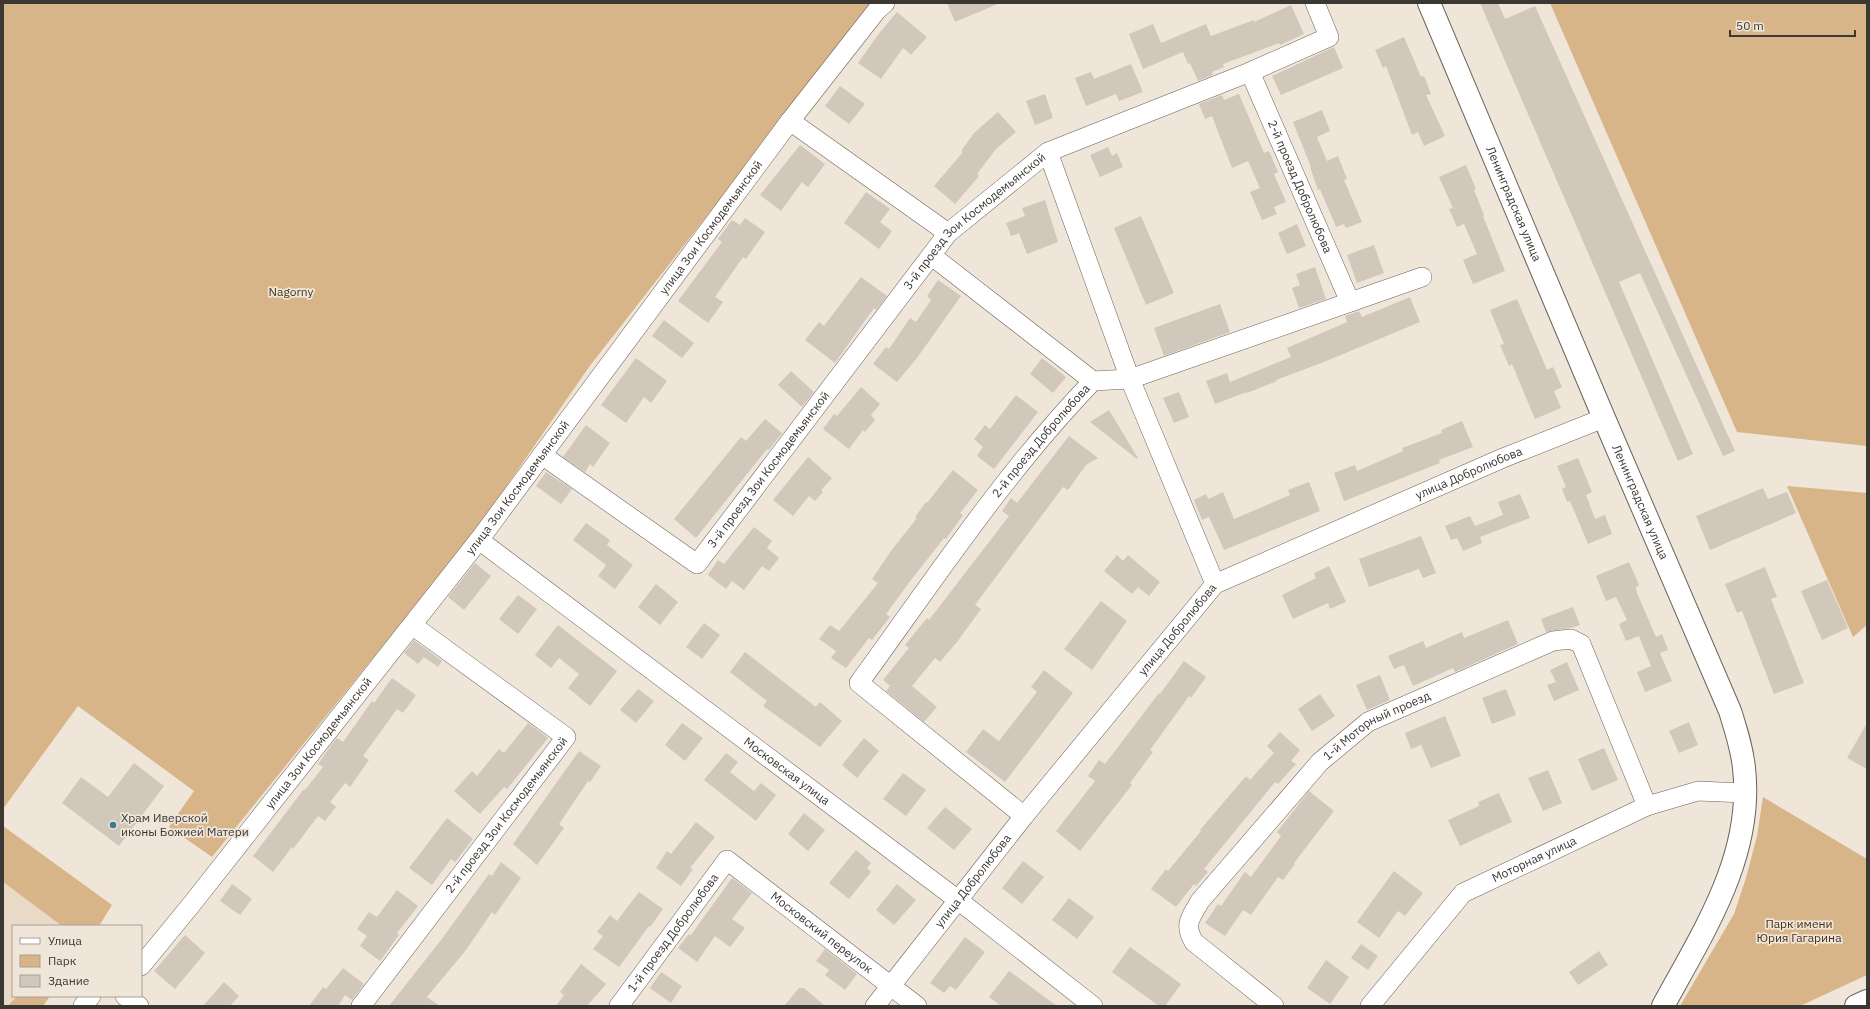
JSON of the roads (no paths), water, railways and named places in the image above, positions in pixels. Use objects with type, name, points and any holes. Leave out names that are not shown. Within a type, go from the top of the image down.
[{"type":"street","name":"улица Зои Космодемьянской","points":[[142,965],[478,540],[790,121],[873,14],[885,3]]},
{"type":"street","name":"3-й проезд Зои Космодемьянской","points":[[542,455],[697,564],[948,233],[1048,152],[1250,72],[1329,37],[1315,3]]},
{"type":"street","name":"Ленинградская улица","points":[[1429,3],[1604,418],[1730,711],[1738,738],[1744,768],[1745,793],[1740,845],[1729,879],[1716,908],[1663,1006]]},
{"type":"street","name":"2-й проезд Добролюбова","points":[[1250,72],[1350,302]]},
{"type":"street","points":[[790,121],[948,233]]},
{"type":"street","points":[[1048,152],[1130,379],[1215,584]]},
{"type":"street","points":[[932,256],[1093,381]]},
{"type":"street","name":"2-й проезд Добролюбова","points":[[1024,816],[859,683],[975,523],[1037,443],[1063,412],[1093,381],[1130,379],[1422,277]]},
{"type":"street","name":"улица Добролюбова","points":[[875,1006],[1024,816],[1215,584],[1503,458],[1604,418]]},
{"type":"street","name":"Московская улица","points":[[478,540],[958,900],[1092,1006]]},
{"type":"street","name":"2-й проезд Зои Космодемьянской","points":[[362,1006],[566,737],[412,625]]},
{"type":"street","name":"1-й Моторный проезд","points":[[1274,1006],[1194,942],[1188,932],[1188,921],[1200,901],[1320,762],[1368,722],[1553,641],[1571,639],[1581,644],[1648,806]]},
{"type":"street","name":"Моторная улица","points":[[1370,1006],[1463,893],[1648,806],[1698,792],[1745,793]]},
{"type":"street","name":"Московский переулок","points":[[727,860],[917,1006]]},
{"type":"street","name":"1-й проезд Добролюбова","points":[[619,1006],[727,860]]},
{"type":"street","points":[[83,1006],[90,997]]},
{"type":"street","points":[[126,997],[139,1006]]},
{"type":"street","points":[[1856,1006],[1867,1001]]},
{"type":"place","name":"Храм Иверской иконы Божией Матери","points":[[113,825]]},
{"type":"park label","name":"Nagorny","points":[[291,292]]},
{"type":"park label","name":"Парк имени Юрия Гагарина","points":[[1799,931]]}]
